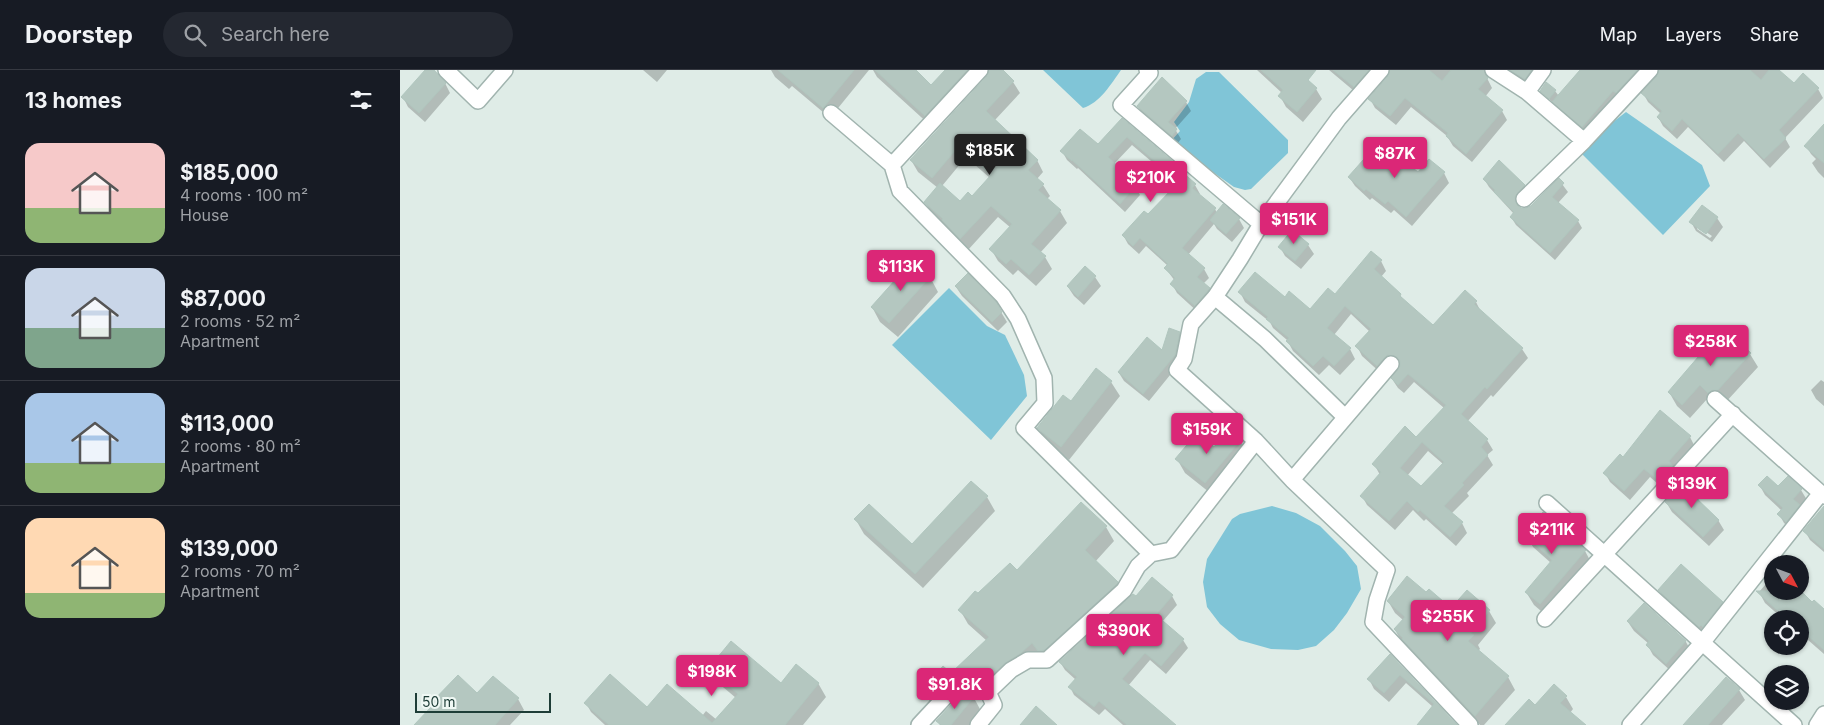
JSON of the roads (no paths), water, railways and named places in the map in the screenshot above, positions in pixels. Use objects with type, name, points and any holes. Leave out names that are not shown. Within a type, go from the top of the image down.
[{"type":"street","points":[[446,70],[478,102],[505,70]]},
{"type":"street","points":[[892,165],[980,70]]},
{"type":"street","points":[[1381,70],[1338,118],[1261,224],[1215,297],[1191,324],[1184,359],[1177,370],[1256,441],[1292,480],[1387,570],[1377,600],[1373,622],[1470,725]]},
{"type":"street","points":[[1493,70],[1527,92],[1584,141]]},
{"type":"street","points":[[1527,92],[1543,70]]},
{"type":"street","points":[[1524,199],[1584,141],[1650,70]]},
{"type":"street","points":[[1150,71],[1121,105],[1261,224]]},
{"type":"street","points":[[831,113],[892,165],[900,191],[1002,296],[1018,319],[1044,378],[1045,403],[1024,428],[1151,554]]},
{"type":"street","points":[[1215,297],[1265,340],[1345,417]]},
{"type":"street","points":[[1292,480],[1391,364]]},
{"type":"street","points":[[1630,725],[1702,643],[1822,495],[1715,399]]},
{"type":"street","points":[[1545,619],[1733,414]]},
{"type":"street","points":[[988,692],[1011,670],[1028,660],[1047,660],[1124,590],[1138,566],[1151,554],[1171,550],[1256,441]]},
{"type":"street","points":[[1547,503],[1794,725]]},
{"type":"street","points":[[919,725],[960,681],[988,692],[994,705],[978,725]]},
{"type":"street","points":[[1817,725],[1824,714]]},
{"type":"water","points":[[1043,70],[1121,70],[1095,102],[1083,108]]},
{"type":"water","points":[[1206,72],[1219,72],[1288,140],[1288,153],[1251,189],[1245,190],[1234,187],[1170,142],[1180,131],[1174,122],[1189,102],[1196,79]]},
{"type":"water","points":[[1626,112],[1702,165],[1710,186],[1663,235],[1579,151]]},
{"type":"water","points":[[949,288],[987,326],[1005,335],[1024,375],[1027,396],[991,440],[892,345]]},
{"type":"water","points":[[1272,506],[1296,513],[1320,526],[1357,566],[1361,589],[1347,613],[1334,630],[1316,646],[1298,650],[1271,649],[1239,640],[1220,624],[1207,607],[1203,582],[1207,559],[1232,519],[1240,514]]}]
